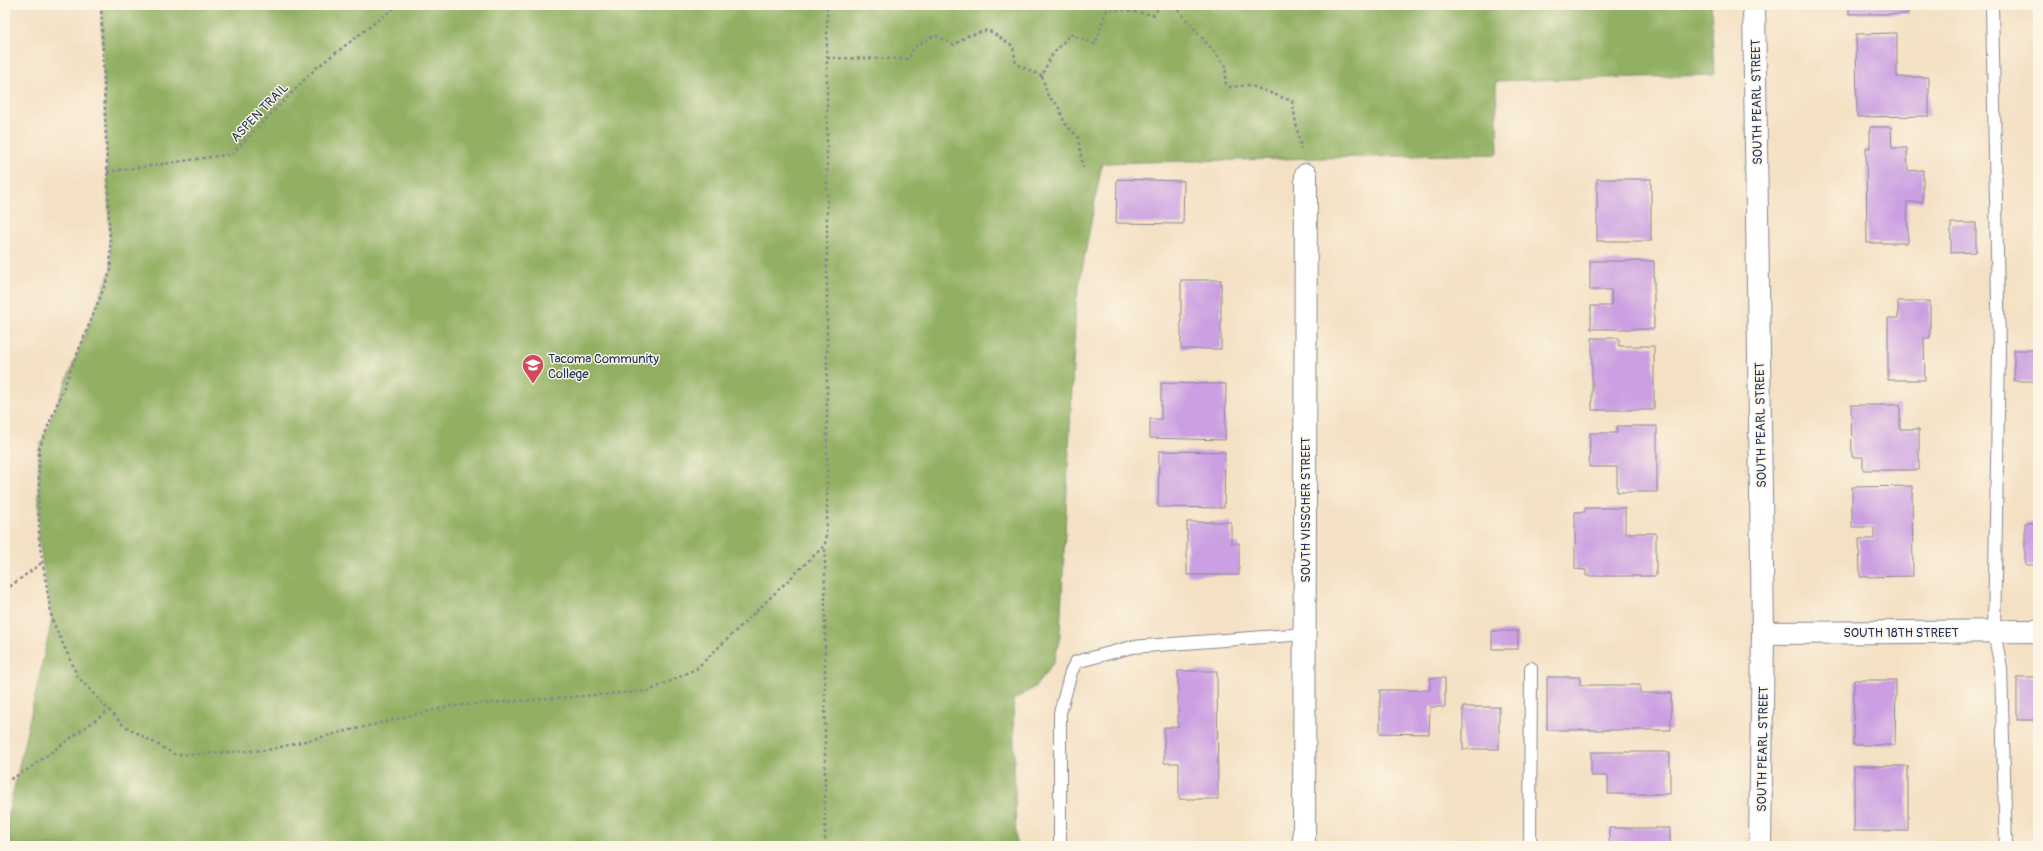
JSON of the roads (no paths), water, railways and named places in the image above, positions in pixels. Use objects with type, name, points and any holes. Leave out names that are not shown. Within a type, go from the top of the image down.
[{"type":"street","name":"SOUTH PEARL STREET","points":[[1754,5],[1763,633],[1760,846]]},
{"type":"street","name":"SOUTH VISSCHER STREET","points":[[1304,846],[1306,175]]},
{"type":"street","name":"SOUTH 18TH STREET","points":[[1763,633],[2038,631]]},
{"type":"lane","points":[[1992,5],[1999,351],[1994,632],[2001,668],[2006,846]]},
{"type":"lane","points":[[1060,846],[1060,714],[1071,672],[1076,662],[1132,647],[1305,634]]},
{"type":"lane","points":[[1530,846],[1531,668]]},
{"type":"place","name":"Tacoma Community College","points":[[533,384]]}]
